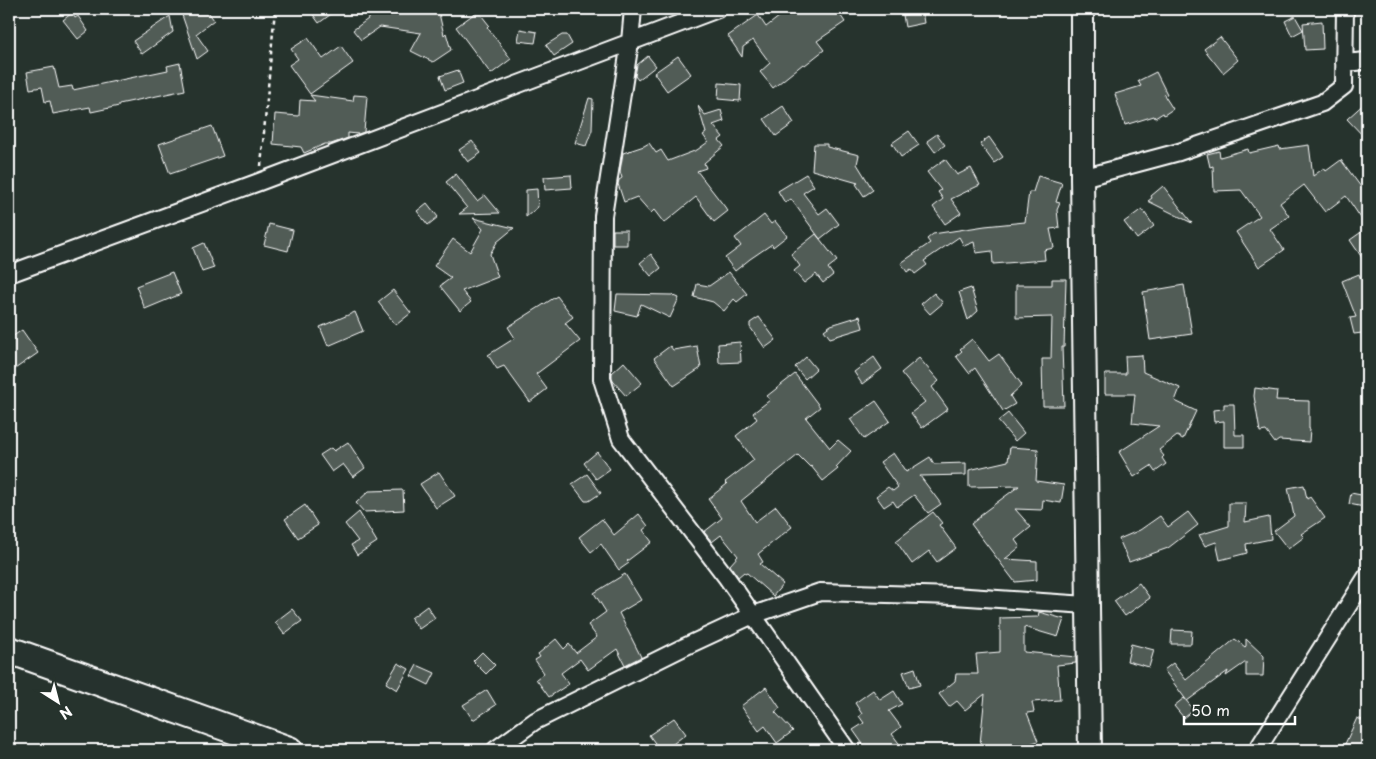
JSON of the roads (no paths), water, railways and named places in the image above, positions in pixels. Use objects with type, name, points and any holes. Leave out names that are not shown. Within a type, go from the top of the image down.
[{"type":"highway","points":[[9,650],[289,750]]},
{"type":"main road","points":[[1082,9],[1082,178],[1090,750]]},
{"type":"street","points":[[634,9],[603,216],[602,379],[621,439],[727,578],[847,750]]},
{"type":"street","points":[[9,274],[718,9]]},
{"type":"street","points":[[1082,178],[1179,152],[1322,103],[1344,86],[1345,9]]},
{"type":"street","points":[[1344,63],[1367,61]]},
{"type":"street","points":[[1257,750],[1367,576]]},
{"type":"street","points":[[495,750],[535,721],[682,648],[753,615],[820,592],[954,596],[1087,605]]}]
